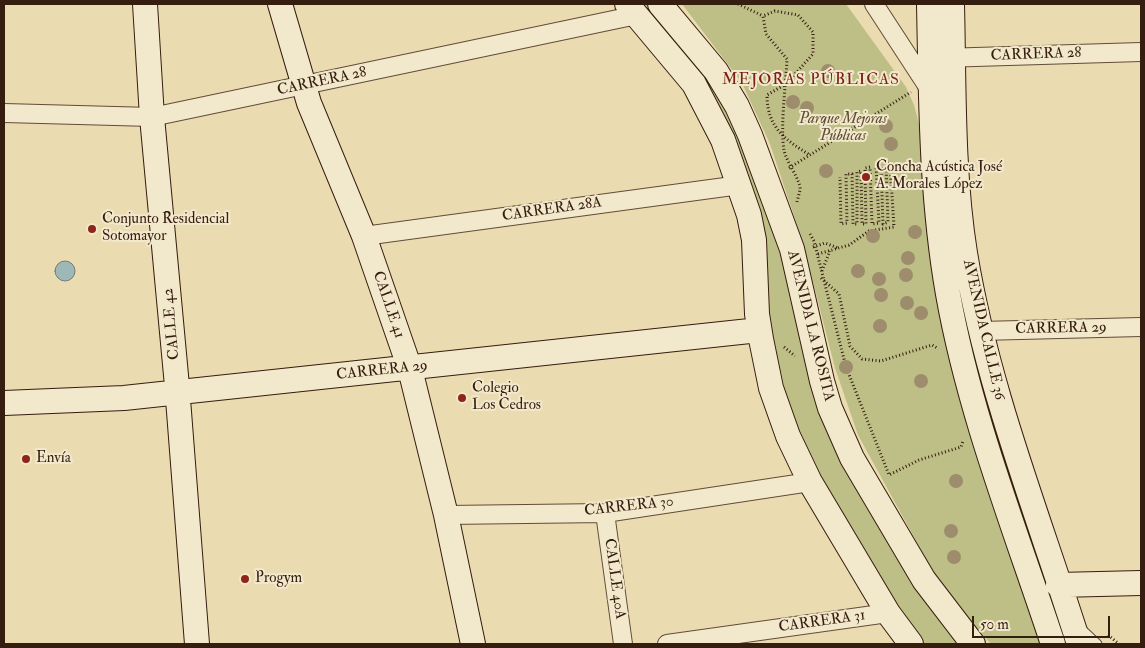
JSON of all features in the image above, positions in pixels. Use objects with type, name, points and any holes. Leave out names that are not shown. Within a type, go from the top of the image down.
[{"type":"main road","name":"CALLE 42","points":[[145,4],[152,117],[178,391],[197,644]]},
{"type":"main road","name":"CALLE 41","points":[[280,4],[308,102],[364,236],[410,369],[446,514],[473,644]]},
{"type":"main road","name":"AVENIDA LA ROSITA","points":[[660,4],[716,71],[737,106],[768,182],[792,250],[816,359],[840,431],[852,458],[924,580],[973,644]]},
{"type":"main road","name":"AVENIDA CALLE 36","points":[[929,4],[942,58],[961,224],[980,331],[1006,427],[1078,644]]},
{"type":"main road","name":"AVENIDA CALLE 36","points":[[952,4],[942,58],[922,90],[945,276],[958,342],[993,463],[1053,644]]},
{"type":"main road","points":[[632,9],[698,92],[723,140],[740,185],[754,240],[759,330],[774,395],[795,453],[810,482],[888,613],[911,644]]},
{"type":"main road","name":"CARRERA 29","points":[[4,402],[124,398],[178,391],[410,369],[759,330]]},
{"type":"main road","points":[[1058,585],[1141,583]]},
{"type":"street","points":[[874,4],[922,90]]},
{"type":"street","name":"CARRERA 28","points":[[4,113],[152,117],[304,86],[632,9]]},
{"type":"street","name":"CARRERA 28","points":[[942,58],[1141,52]]},
{"type":"street","name":"CARRERA 28A","points":[[364,236],[740,185]]},
{"type":"street","name":"CARRERA 29","points":[[980,331],[1141,328]]},
{"type":"street","name":"CARRERA 30","points":[[446,514],[605,513],[810,482]]},
{"type":"street","name":"CALLE 40A","points":[[605,513],[623,644]]},
{"type":"street","name":"CARRERA 31","points":[[667,644],[888,613]]},
{"type":"lane","points":[[1070,619],[1097,644]]},
{"type":"path","points":[[738,4],[763,16],[775,11],[798,15],[813,32],[814,54],[786,84],[767,95],[767,109],[784,140],[810,155]]},
{"type":"path","points":[[763,16],[766,34],[787,59],[784,150],[790,168]]},
{"type":"path","points":[[768,182],[810,155],[922,90]]},
{"type":"path","points":[[818,254],[849,245],[870,231],[894,227],[890,163],[886,164],[888,222],[883,224],[881,165],[876,166],[879,223],[872,224],[870,167],[865,168],[866,224],[862,224],[861,171],[857,172],[858,224],[853,224],[852,174],[846,174],[847,223],[841,224],[840,177]]},
{"type":"path","points":[[809,250],[815,244],[825,243],[838,248]]},
{"type":"path","points":[[822,271],[830,251]]},
{"type":"path","points":[[816,270],[825,283],[832,286],[839,294],[850,346],[862,359],[881,361],[932,345],[943,351]]},
{"type":"path","points":[[780,343],[801,362]]},
{"type":"path","points":[[846,367],[889,475],[919,460],[961,447],[964,438]]},
{"type":"green space","points":[[635,4],[653,4],[684,38],[742,135],[862,499],[897,558],[940,620],[961,644],[921,644],[886,594],[805,449],[774,373],[749,187]]},
{"type":"green space","name":"Parque Mejoras Públicas","points":[[682,4],[846,4],[906,87],[914,105],[920,128],[930,256],[1043,644],[991,644],[963,613],[932,570],[858,435],[835,368],[803,243],[770,144],[742,83]]},
{"type":"water","points":[[61,261],[69,261],[75,267],[75,275],[69,281],[61,281],[55,275],[55,267]]},
{"type":"place","name":"Concha Acústica José A. Morales López","points":[[866,177]]},
{"type":"place","name":"Conjunto Residencial Sotomayor","points":[[92,229]]},
{"type":"place","name":"Colegio Los Cedros","points":[[462,398]]},
{"type":"place","name":"Envía","points":[[26,459]]},
{"type":"place","name":"Progym","points":[[245,579]]},
{"type":"district","name":"MEJORAS PÚBLICAS","points":[[811,81]]}]
